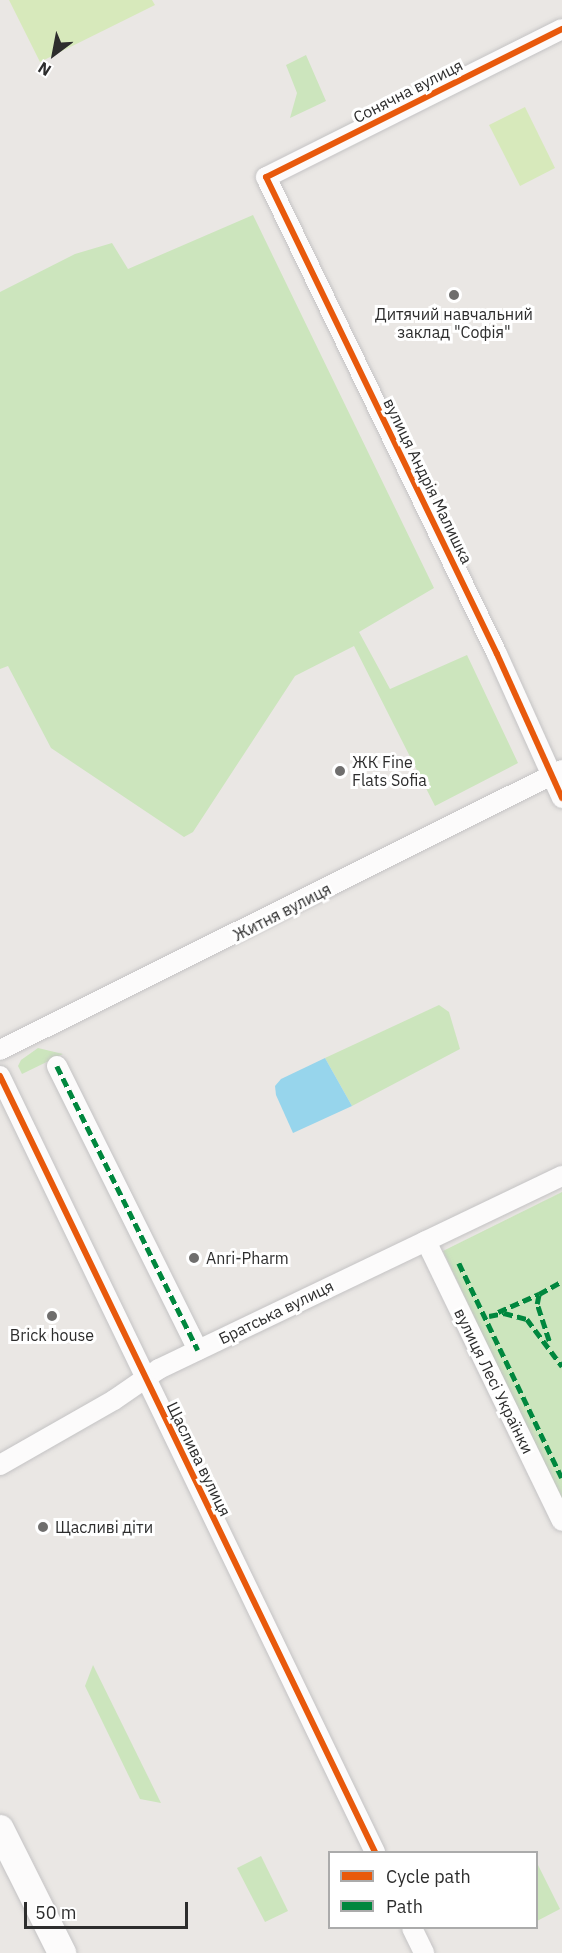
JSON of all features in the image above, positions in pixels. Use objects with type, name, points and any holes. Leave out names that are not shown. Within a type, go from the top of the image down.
[{"type":"street","name":"Сонячна вулиця","points":[[266,177],[562,29]]},
{"type":"street","name":"вулиця Андрія Малишка","points":[[266,177],[557,773],[562,798]]},
{"type":"street","name":"Житня вулиця","points":[[0,1050],[557,773]]},
{"type":"street","points":[[57,1066],[198,1350]]},
{"type":"street","name":"Щаслива вулиця","points":[[0,1076],[375,1851]]},
{"type":"street","name":"Братська вулиця","points":[[0,1465],[198,1350],[562,1176]]},
{"type":"street","name":"вулиця Лесі Українки","points":[[426,1241],[562,1521]]},
{"type":"street","points":[[0,1829],[62,1953]]},
{"type":"street","points":[[412,1929],[424,1953]]},
{"type":"green space","points":[[9,0],[152,0],[155,5],[40,62]]},
{"type":"green space","points":[[306,55],[326,101],[290,118],[297,93],[286,65]]},
{"type":"green space","points":[[525,107],[555,168],[520,186],[489,125]]},
{"type":"green space","points":[[253,215],[434,588],[359,632],[390,689],[467,655],[518,763],[435,806],[354,646],[295,676],[193,832],[184,837],[51,748],[8,666],[0,669],[0,292],[75,254],[112,243],[128,269]]},
{"type":"green space","points":[[439,1005],[449,1012],[460,1049],[352,1106],[325,1058]]},
{"type":"green space","points":[[38,1048],[63,1054],[22,1074],[18,1066],[21,1060]]},
{"type":"green space","points":[[562,1192],[562,1502],[443,1251]]},
{"type":"green space","points":[[93,1665],[161,1803],[140,1799],[85,1686]]},
{"type":"green space","points":[[261,1856],[288,1911],[265,1922],[237,1868]]},
{"type":"green space","points":[[538,1865],[560,1909],[538,1920]]},
{"type":"water","points":[[325,1058],[352,1106],[293,1133],[276,1095],[275,1086],[281,1079]]},
{"type":"marked path","points":[[57,1066],[198,1350]]},
{"type":"marked path","points":[[459,1263],[562,1478]]},
{"type":"marked path","points":[[549,1341],[537,1304],[539,1294],[562,1281]]},
{"type":"marked path","points":[[498,1312],[539,1294]]},
{"type":"marked path","points":[[489,1316],[504,1313],[527,1319],[562,1366]]},
{"type":"cycle path","points":[[562,29],[266,177],[497,654],[562,798]]},
{"type":"cycle path","points":[[0,1076],[375,1851]]},
{"type":"place","name":"Дитячий навчальний заклад \"Софія\"","points":[[454,295]]},
{"type":"place","name":"ЖК Fine Flats Sofia","points":[[340,771]]},
{"type":"place","name":"Anri-Pharm","points":[[194,1258]]},
{"type":"place","name":"Brick house","points":[[52,1316]]},
{"type":"place","name":"Щасливі діти","points":[[43,1527]]}]
